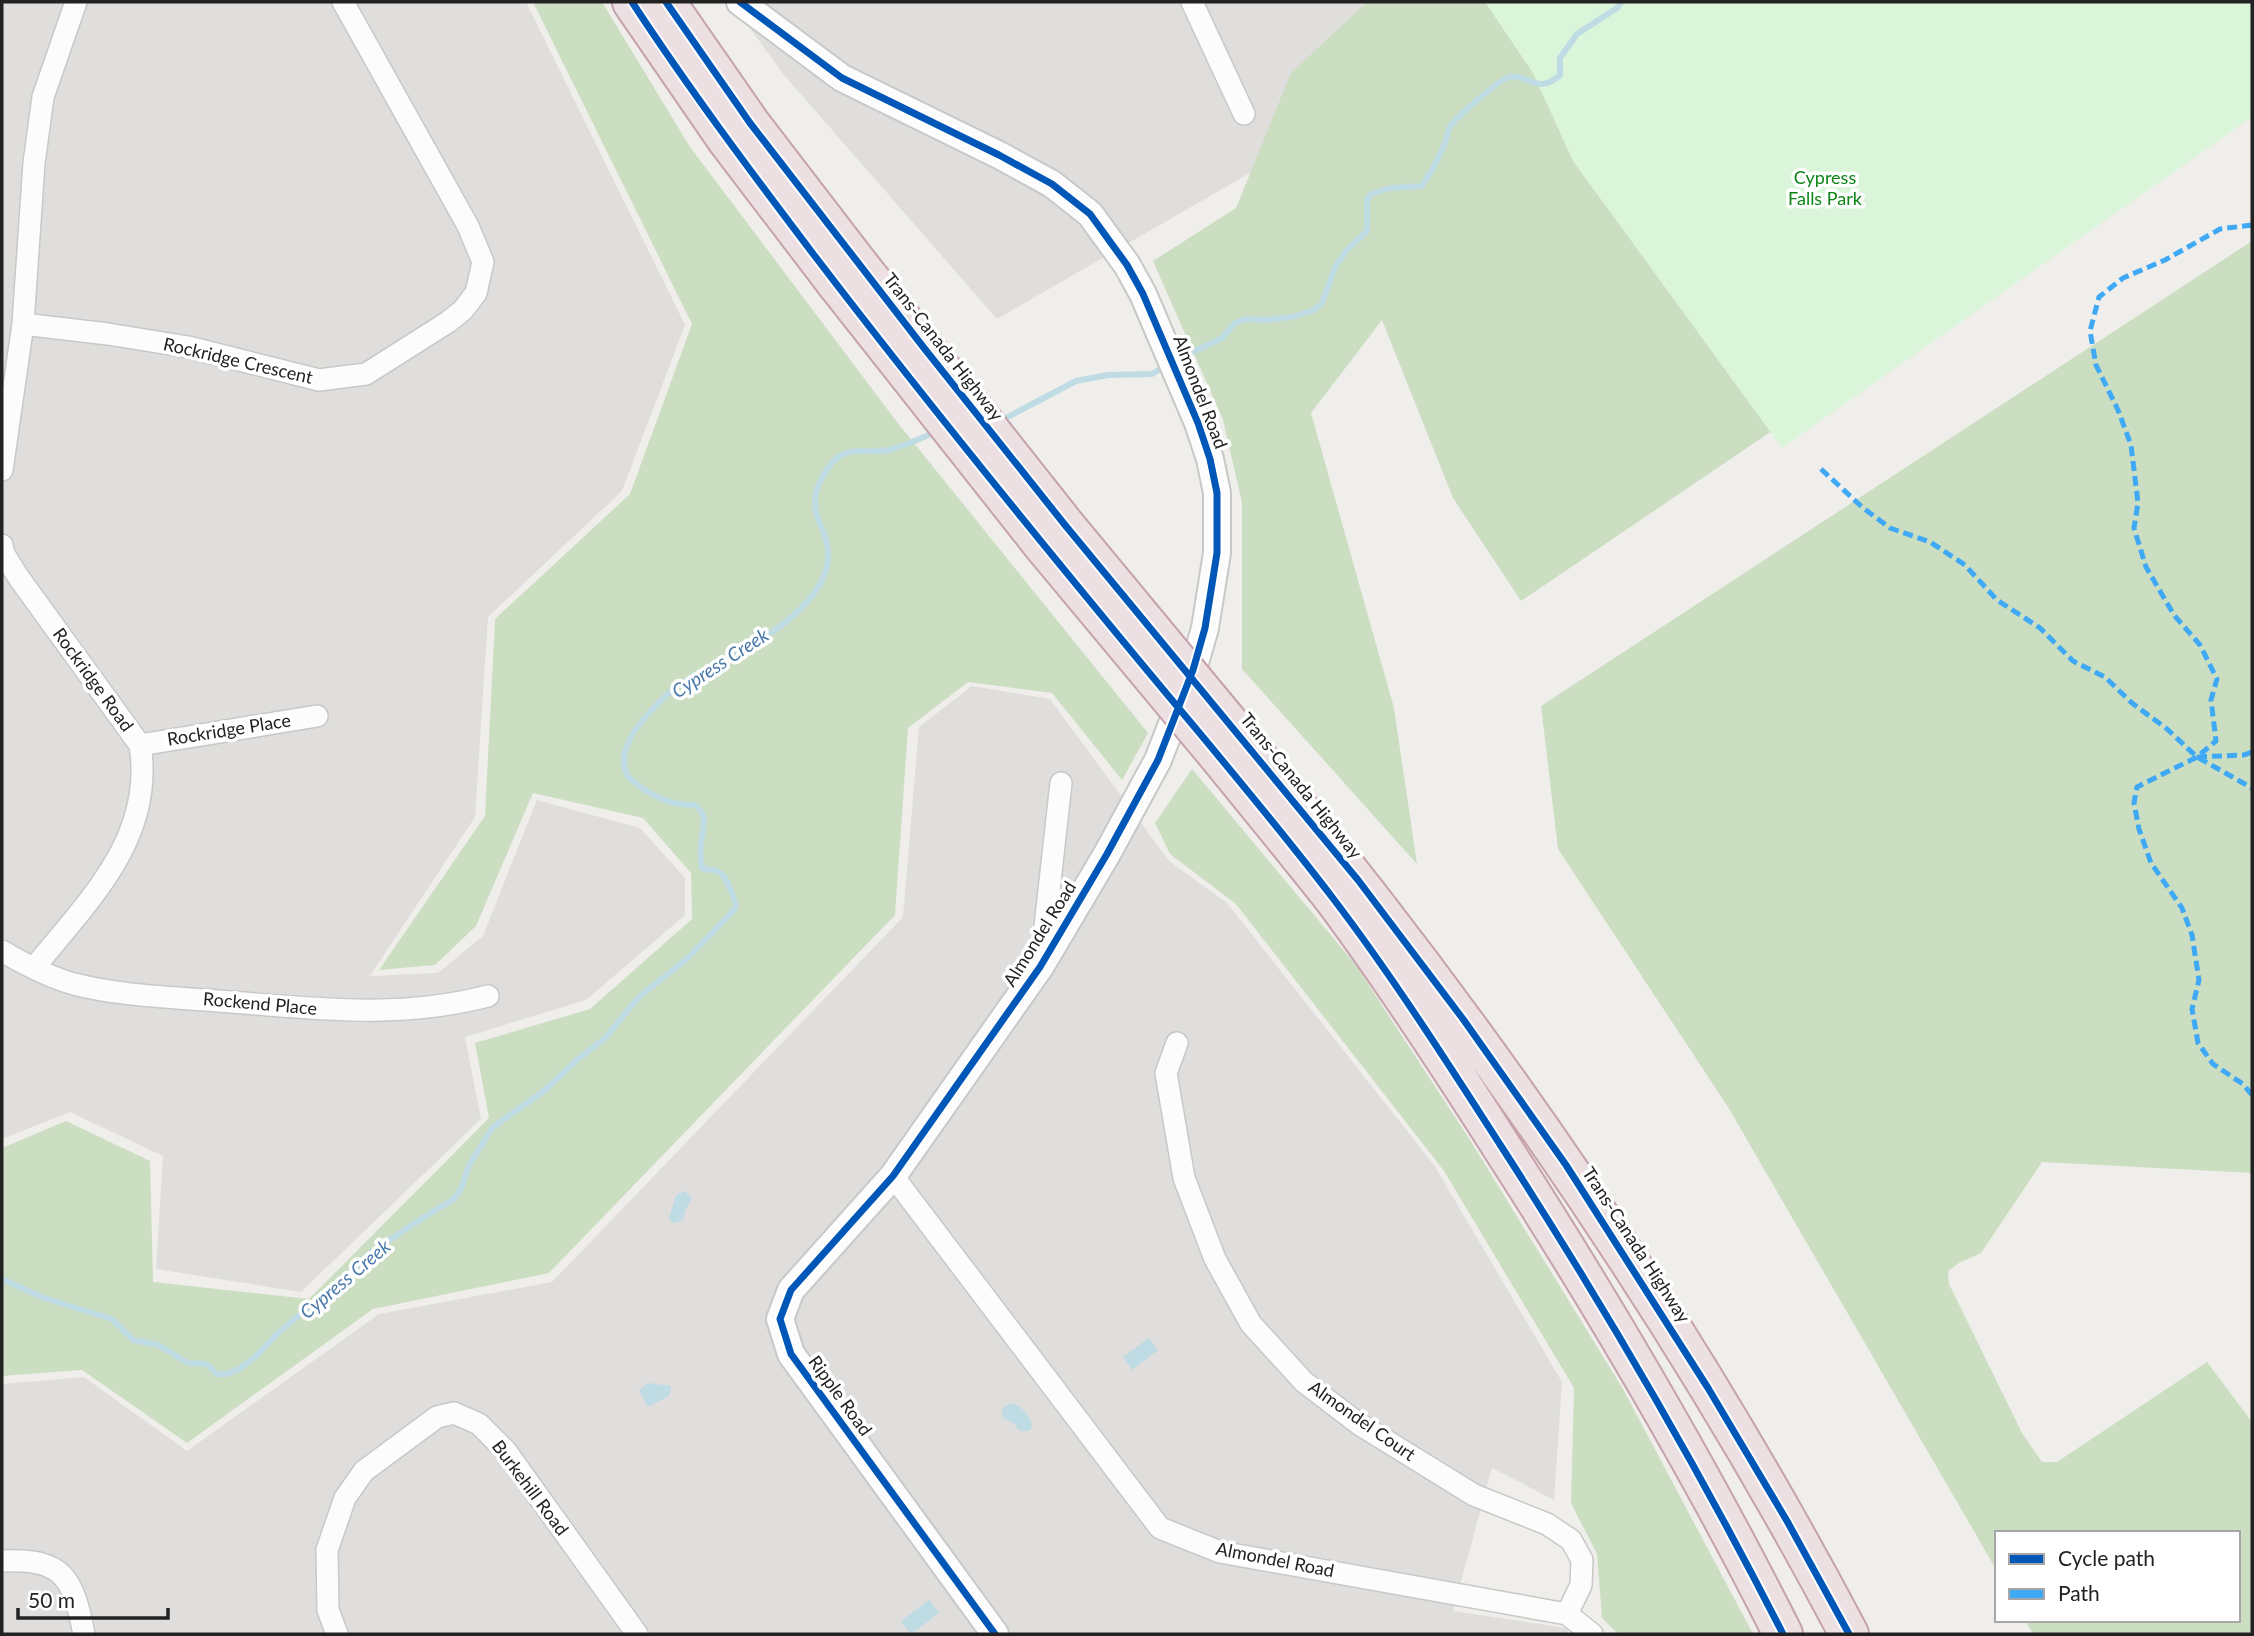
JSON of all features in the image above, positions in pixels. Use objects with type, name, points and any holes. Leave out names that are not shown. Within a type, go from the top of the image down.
[{"type":"highway","name":"Trans-Canada Highway","points":[[632,2],[727,140],[1065,525],[1227,743],[1333,899],[1385,970],[1575,1263],[1664,1413],[1783,1634]]},
{"type":"highway","name":"Trans-Canada Highway","points":[[666,2],[750,123],[847,274]]},
{"type":"highway","name":"Trans-Canada Highway","points":[[1227,743],[1358,880],[1514,1090],[1566,1165],[1708,1388],[1787,1521],[1849,1634]]},
{"type":"street","points":[[2,470],[23,324],[34,163],[43,97],[76,2]]},
{"type":"street","name":"Rockridge Crescent","points":[[23,324],[188,347],[319,380],[366,374],[463,310],[476,293],[482,262],[468,226],[343,2]]},
{"type":"street","name":"Almondel Road","points":[[740,2],[842,78],[1052,184],[1090,214],[1108,237],[1143,294],[1210,459],[1217,493],[1217,553],[1213,591],[1193,670],[1158,760],[1114,842],[1040,967],[894,1176],[1160,1528],[1220,1552],[1567,1614],[1592,1634]]},
{"type":"street","points":[[1192,2],[1244,114]]},
{"type":"street","name":"Rockridge Road","points":[[3,551],[140,745],[143,785],[138,813],[115,866],[34,968]]},
{"type":"street","name":"Rockridge Place","points":[[140,745],[317,716]]},
{"type":"street","points":[[1040,967],[1060,783]]},
{"type":"street","points":[[2,951],[34,968]]},
{"type":"street","name":"Rockend Place","points":[[34,968],[72,983],[121,993],[355,1012],[420,1009],[488,996]]},
{"type":"street","name":"Almondel Court","points":[[1177,1042],[1166,1073],[1184,1178],[1214,1259],[1251,1324],[1304,1382],[1359,1424],[1474,1495],[1546,1524],[1572,1540],[1582,1560],[1581,1585],[1567,1614]]},
{"type":"street","name":"Ripple Road","points":[[894,1176],[791,1290],[780,1318],[790,1354],[995,1634]]},
{"type":"street","name":"Burkehill Road","points":[[337,1634],[328,1610],[327,1550],[345,1498],[364,1471],[437,1417],[454,1413],[479,1424],[506,1451],[638,1634]]},
{"type":"street","points":[[2,1561],[25,1560],[43,1563],[59,1571],[70,1583],[77,1599],[84,1634]]},
{"type":"shaded area","points":[[2,2],[526,2],[685,325],[622,491],[488,617],[475,817],[370,976],[438,973],[483,936],[537,800],[640,828],[685,878],[685,915],[586,1000],[465,1037],[481,1119],[301,1292],[156,1269],[163,1156],[70,1112],[2,1139]]},
{"type":"shaded area","points":[[731,2],[1381,2],[1359,110],[997,319],[784,75]]},
{"type":"shaded area","points":[[972,686],[1050,699],[1169,861],[1227,903],[1434,1165],[1562,1382],[1554,1500],[1492,1468],[1453,1611],[1566,1628],[1570,1634],[2,1634],[2,1384],[84,1377],[187,1451],[379,1314],[552,1282],[903,917],[919,727]]},
{"type":"green space","points":[[533,2],[602,2],[690,147],[897,422],[1148,733],[1122,780],[1052,693],[968,682],[908,728],[895,915],[549,1273],[373,1309],[187,1443],[82,1370],[2,1376],[2,1148],[66,1121],[150,1161],[153,1282],[309,1299],[489,1118],[475,1043],[590,1009],[692,919],[691,873],[643,818],[533,793],[476,926],[435,965],[379,970],[485,816],[495,619],[630,494],[692,324]]},
{"type":"green space","points":[[1367,2],[2252,2],[2252,106],[1521,601],[1453,498],[1382,320],[1311,413],[1394,708],[1417,864],[1242,669],[1242,503],[1223,420],[1153,261],[1236,208],[1291,73]]},
{"type":"green space","name":"Cypress Falls Park","points":[[1485,2],[2252,2],[2252,117],[1782,448],[1573,161],[1533,73]]},
{"type":"green space","points":[[2252,241],[2252,1173],[2042,1162],[1981,1253],[1948,1271],[1949,1284],[2022,1433],[2042,1462],[2057,1462],[2207,1362],[2252,1422],[2252,1634],[2033,1634],[2026,1622],[2240,1622],[2240,1531],[1995,1531],[1995,1568],[1728,1107],[1558,849],[1541,706]]},
{"type":"green space","points":[[1192,769],[1355,964],[1470,1140],[1623,1389],[1753,1634],[1618,1634],[1602,1618],[1597,1554],[1571,1503],[1574,1388],[1444,1171],[1236,904],[1170,854],[1155,823]]},
{"type":"water","points":[[684,1191],[692,1198],[683,1220],[673,1223],[669,1218],[676,1195]]},
{"type":"water","points":[[1149,1338],[1158,1350],[1132,1370],[1123,1357]]},
{"type":"water","points":[[648,1383],[671,1386],[670,1395],[648,1407],[639,1390]]},
{"type":"water","points":[[1010,1403],[1028,1415],[1032,1427],[1029,1431],[1020,1431],[1013,1423],[1003,1418],[1002,1411]]},
{"type":"water","points":[[929,1600],[939,1613],[911,1634],[901,1621]]},
{"type":"waterway","name":"Cypress Creek","points":[[1178,359],[1222,338],[1235,323],[1245,319],[1292,317],[1314,310],[1322,303],[1335,267],[1346,251],[1367,231],[1367,200],[1371,194],[1390,188],[1422,186],[1440,154],[1449,129],[1468,108],[1509,77],[1539,84],[1552,81],[1560,75],[1560,58],[1577,34],[1617,8],[1621,2]]},
{"type":"waterway","name":"Cypress Creek","points":[[1000,421],[1076,381],[1108,375],[1152,374],[1165,366]]},
{"type":"waterway","name":"Cypress Creek","points":[[2,1279],[44,1298],[112,1319],[133,1340],[158,1345],[188,1363],[206,1364],[217,1374],[227,1374],[255,1357],[279,1332],[340,1282],[367,1255],[454,1199],[461,1189],[469,1165],[493,1127],[544,1091],[605,1038],[639,997],[688,958],[734,910],[736,904],[725,878],[717,871],[702,868],[704,818],[700,809],[695,805],[659,798],[628,777],[624,762],[630,738],[659,702],[681,683],[771,633],[812,596],[821,583],[828,560],[828,548],[818,519],[815,499],[817,488],[833,461],[849,452],[895,448],[938,431]]},
{"type":"marked path","points":[[2252,225],[2220,229],[2165,260],[2123,278],[2099,297],[2090,331],[2096,365],[2118,410],[2131,445],[2138,503],[2134,528],[2146,567],[2174,615],[2200,645],[2217,679],[2211,700],[2216,741],[2197,757],[2137,787],[2134,803],[2139,829],[2151,863],[2182,908],[2192,935],[2199,980],[2192,1009],[2198,1043],[2213,1064],[2243,1084],[2252,1095]]},
{"type":"marked path","points":[[1821,469],[1862,507],[1890,528],[1930,542],[1965,565],[1997,600],[2040,628],[2073,661],[2105,677],[2197,757],[2252,788]]},
{"type":"marked path","points":[[2197,757],[2244,755],[2252,752]]},
{"type":"cycle path","points":[[632,2],[721,130],[852,304],[1005,497],[1281,832],[1377,958],[1501,1146],[1613,1326],[1683,1448],[1783,1634]]},
{"type":"cycle path","points":[[666,2],[750,123],[924,348],[1065,525],[1358,880],[1463,1019],[1566,1165],[1708,1388],[1787,1521],[1849,1634]]},
{"type":"cycle path","points":[[740,2],[842,78],[1052,184],[1090,214],[1127,265],[1143,294],[1198,423],[1210,459],[1217,493],[1217,553],[1205,628],[1193,670],[1158,760],[1107,854],[1040,967],[893,1176],[791,1290],[780,1319],[791,1354],[995,1634]]}]
